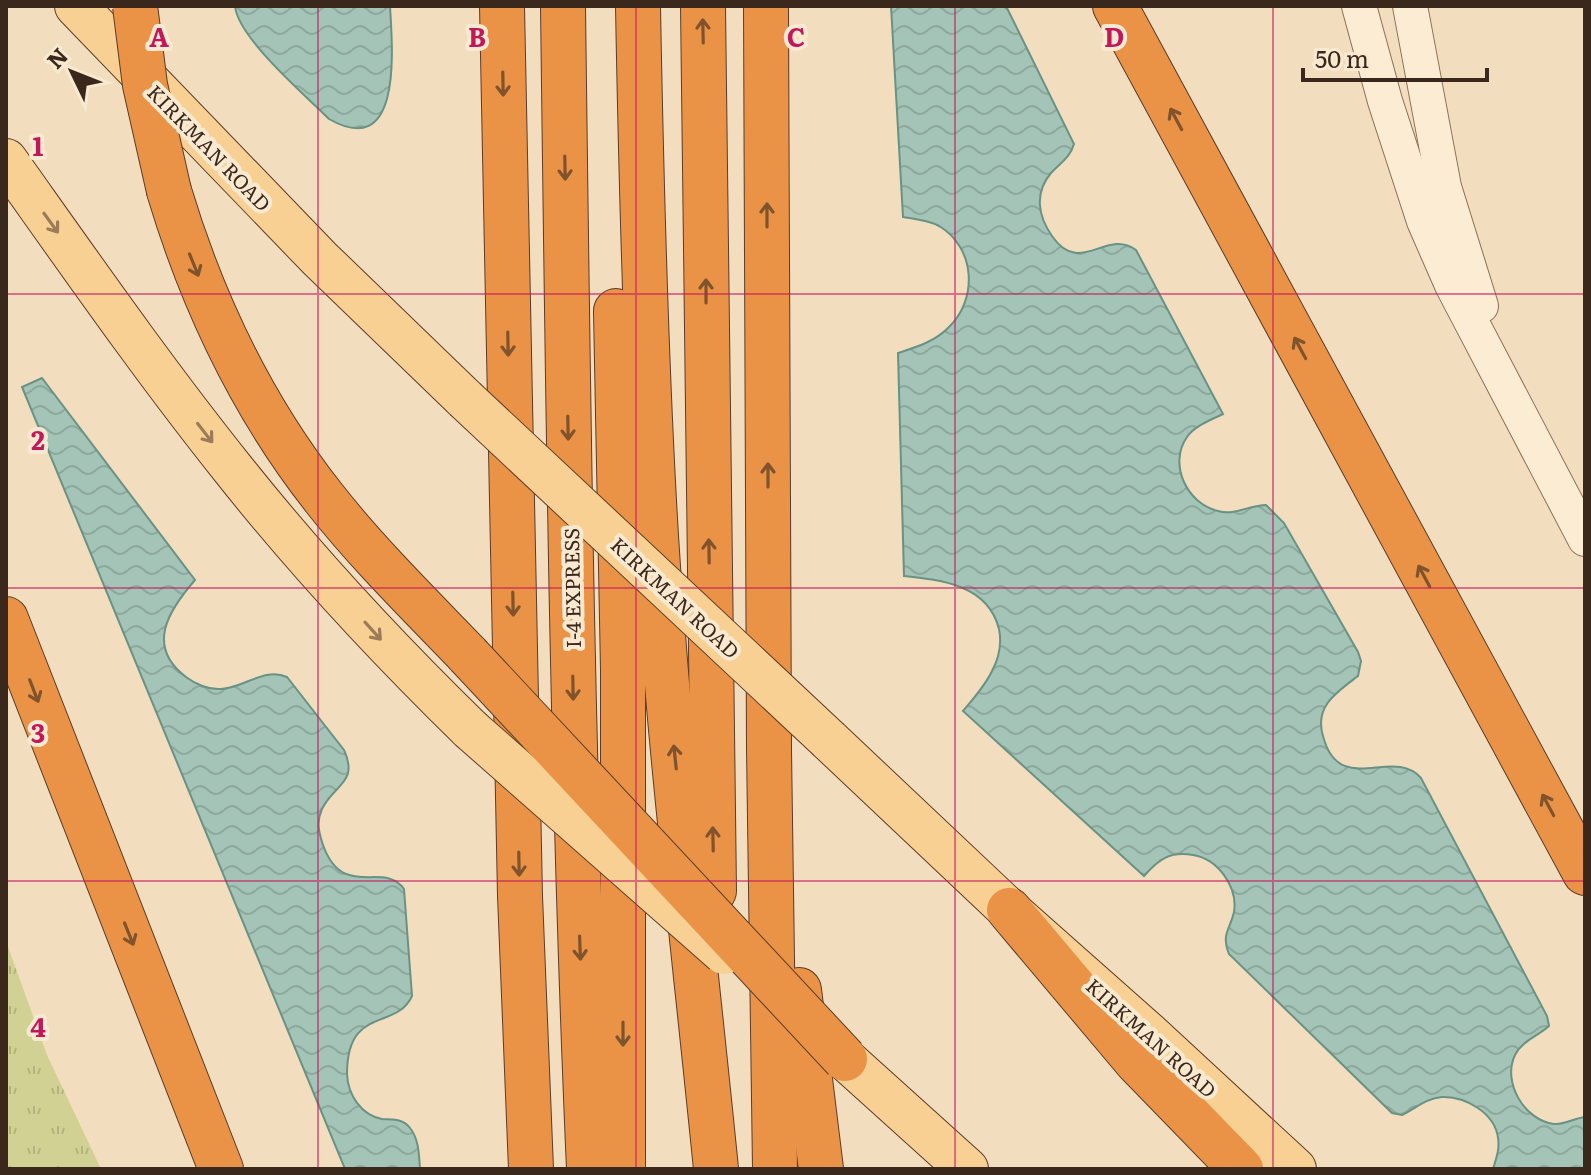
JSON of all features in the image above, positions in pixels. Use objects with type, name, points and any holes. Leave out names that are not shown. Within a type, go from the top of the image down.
[{"type":"highway","points":[[135,6],[145,85],[169,191],[185,241],[210,304],[273,424],[311,480],[353,532],[845,1059]]},
{"type":"highway","points":[[502,6],[517,771],[531,1169]]},
{"type":"highway","name":"I-4 EXPRESS","points":[[563,6],[569,534],[589,1169]]},
{"type":"highway","points":[[612,6],[623,670],[623,1169]]},
{"type":"highway","points":[[638,6],[643,295],[654,503],[669,696],[717,1169]]},
{"type":"highway","points":[[703,6],[717,1169]]},
{"type":"highway","points":[[766,6],[769,749],[775,1169]]},
{"type":"highway","points":[[1115,6],[1585,873]]},
{"type":"highway","points":[[6,619],[221,1169]]},
{"type":"highway","points":[[769,749],[821,1169]]},
{"type":"highway","points":[[1009,910],[1137,1062],[1241,1169]]},
{"type":"main road","name":"KIRKMAN ROAD","points":[[76,6],[320,259],[465,399],[1009,910],[1295,1169]]},
{"type":"main road","points":[[6,160],[179,401],[252,493],[379,638],[470,729],[967,1169]]},
{"type":"street","points":[[1359,6],[1385,101],[1424,221],[1452,285],[1585,539]]},
{"type":"street","points":[[1410,6],[1444,187],[1506,387]]},
{"type":"green space","points":[[6,941],[47,1055],[101,1169],[6,1169]]},
{"type":"water","points":[[235,6],[390,6],[391,70],[382,112],[370,125],[353,128],[329,119],[260,49],[239,19]]},
{"type":"water","points":[[891,6],[1006,6],[1074,144],[1042,188],[1041,213],[1047,228],[1062,247],[1073,252],[1083,253],[1114,244],[1136,250],[1223,414],[1198,426],[1187,437],[1179,459],[1184,482],[1197,500],[1207,507],[1230,512],[1266,505],[1284,523],[1361,661],[1358,676],[1329,701],[1322,716],[1323,736],[1331,754],[1341,764],[1354,768],[1396,767],[1409,770],[1421,778],[1547,1016],[1549,1026],[1526,1042],[1515,1055],[1511,1077],[1518,1098],[1525,1108],[1543,1121],[1558,1124],[1585,1117],[1585,1169],[1493,1169],[1498,1146],[1496,1129],[1478,1108],[1460,1099],[1436,1098],[1402,1115],[1392,1113],[1229,954],[1226,937],[1234,912],[1233,893],[1218,868],[1202,858],[1178,854],[1160,861],[1144,876],[963,711],[994,666],[1000,645],[999,629],[993,614],[974,594],[948,583],[904,576],[898,353],[931,340],[948,328],[964,303],[969,275],[960,247],[951,236],[935,224],[903,217]]},
{"type":"water","points":[[42,378],[195,580],[177,603],[165,628],[166,653],[174,665],[194,682],[216,689],[229,688],[262,676],[287,677],[344,750],[349,770],[322,809],[320,836],[331,862],[341,871],[352,876],[386,878],[396,881],[404,889],[412,996],[405,1007],[363,1028],[355,1038],[349,1052],[348,1082],[362,1109],[375,1117],[401,1121],[410,1128],[417,1142],[420,1169],[345,1169],[22,387]]}]
